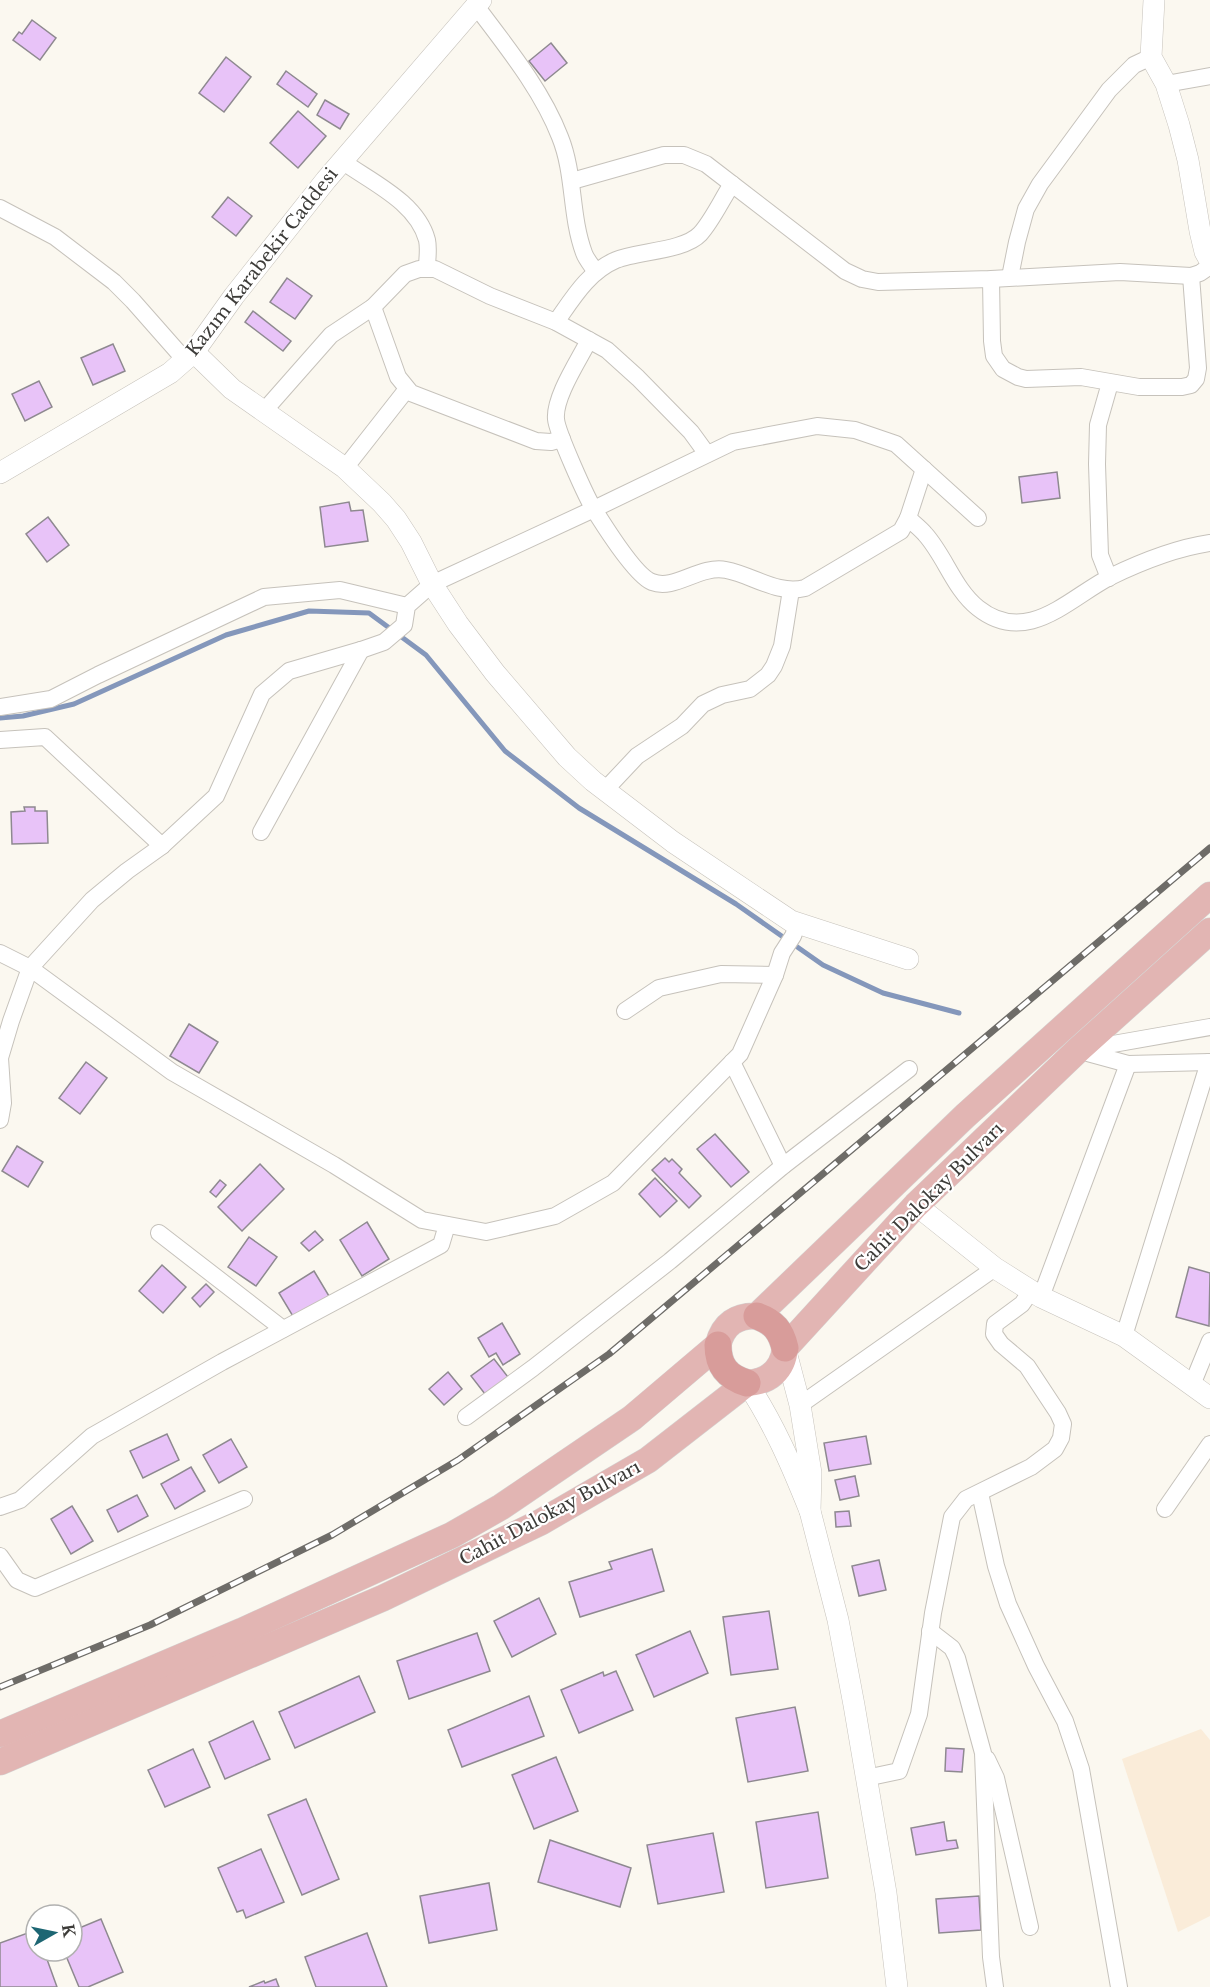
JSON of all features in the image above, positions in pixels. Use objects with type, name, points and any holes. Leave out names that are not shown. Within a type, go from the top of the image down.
[{"type":"highway","points":[[757,1316],[777,1327],[783,1337],[785,1348]]},
{"type":"highway","points":[[718,1345],[718,1356],[728,1374],[747,1383]]},
{"type":"main road","name":"Cahit Dalokay Bulvarı","points":[[0,1734],[252,1626],[452,1535],[501,1507],[632,1418],[718,1345],[720,1336],[730,1323],[748,1315],[757,1316],[964,1116],[1210,895]]},
{"type":"main road","name":"Cahit Dalokay Bulvarı","points":[[0,1762],[383,1598],[541,1522],[648,1460],[747,1383],[767,1380],[775,1374],[784,1358],[785,1348],[916,1205],[1078,1050],[1210,931]]},
{"type":"street","points":[[572,180],[674,154],[695,158],[706,164],[845,271],[862,279],[878,282],[1120,272],[1191,276],[1200,273],[1210,263],[1200,231],[1188,160],[1166,84],[1151,57],[1154,0]]},
{"type":"street","points":[[479,3],[529,77],[560,136],[572,180],[573,207],[584,254],[596,272]]},
{"type":"street","name":"Kazım Karabekir Caddesi","points":[[0,473],[170,374],[189,356],[342,161],[479,3]]},
{"type":"street","points":[[1010,277],[1026,208],[1040,183],[1109,90],[1134,65],[1151,57]]},
{"type":"street","points":[[1166,84],[1210,76]]},
{"type":"street","points":[[342,161],[398,200],[414,216],[427,241],[427,268]]},
{"type":"street","points":[[556,322],[581,286],[596,272],[626,257],[672,247],[699,236],[732,184]]},
{"type":"street","points":[[0,208],[54,237],[114,282],[189,356],[345,468],[365,486],[396,519],[411,542],[432,585],[470,640],[526,712],[567,757],[605,790],[673,842],[791,921],[795,929],[908,959]]},
{"type":"street","points":[[264,411],[331,335],[373,307],[405,274],[419,268],[427,268],[556,322],[607,350],[691,432],[707,454]]},
{"type":"street","points":[[991,279],[992,349],[1003,369],[1026,379],[1082,377],[1139,387],[1182,387],[1191,385],[1196,379],[1198,368],[1191,276]]},
{"type":"street","points":[[373,307],[398,377],[406,389],[417,396],[536,441],[551,442],[562,439]]},
{"type":"street","points":[[589,340],[558,403],[556,420],[562,439],[594,509],[634,567],[649,581],[659,584],[672,583],[697,573],[723,569],[791,590],[805,588],[901,531],[908,518],[924,470]]},
{"type":"street","points":[[1109,578],[1101,555],[1097,464],[1098,425],[1110,383]]},
{"type":"street","points":[[345,468],[406,389]]},
{"type":"street","points":[[0,1120],[3,1103],[0,1058],[10,1021],[30,968],[92,900],[162,846],[216,796],[262,694],[289,671],[384,642],[404,625],[407,606],[432,585],[733,442],[817,426],[855,430],[896,444],[978,518]]},
{"type":"street","points":[[908,518],[925,534],[973,604],[989,616],[999,620],[1022,623],[1044,617],[1109,578],[1154,558],[1210,543]]},
{"type":"street","points":[[0,707],[51,699],[264,597],[340,590],[407,606]]},
{"type":"street","points":[[605,790],[638,756],[682,726],[703,704],[722,695],[750,689],[768,675],[782,646],[791,590]]},
{"type":"street","points":[[261,832],[361,650]]},
{"type":"street","points":[[0,740],[45,737],[162,846]]},
{"type":"street","points":[[0,953],[30,968],[172,1072],[334,1164],[422,1221],[486,1232],[555,1216],[613,1183],[740,1054],[775,975],[782,953],[795,929]]},
{"type":"street","points":[[625,1011],[659,988],[721,974],[775,975]]},
{"type":"street","points":[[1078,1050],[1210,1027]]},
{"type":"street","points":[[1078,1050],[1128,1064],[1209,1062],[1124,1336]]},
{"type":"street","points":[[732,1062],[783,1166]]},
{"type":"street","points":[[866,1778],[899,1771],[919,1714],[930,1631],[952,1517],[966,1499],[1031,1467],[1055,1449],[1061,1438],[1063,1424],[1058,1413],[1027,1366],[1001,1344],[994,1334],[995,1324],[1036,1294],[1128,1064]]},
{"type":"street","points":[[466,1417],[670,1261],[783,1166],[909,1069]]},
{"type":"street","points":[[916,1205],[995,1268],[1036,1294],[1124,1336],[1210,1398]]},
{"type":"street","points":[[0,1507],[20,1500],[92,1436],[283,1329],[441,1245],[447,1225]]},
{"type":"street","points":[[159,1233],[283,1329]]},
{"type":"street","points":[[801,1405],[995,1268]]},
{"type":"street","points":[[1192,1385],[1210,1341]]},
{"type":"street","points":[[785,1348],[801,1405],[811,1473],[810,1511]]},
{"type":"street","points":[[747,1383],[767,1413],[789,1458],[810,1511],[838,1620],[886,1893],[897,1987]]},
{"type":"street","points":[[1165,1509],[1210,1444]]},
{"type":"street","points":[[980,1492],[996,1566],[1008,1604],[1036,1666],[1065,1721],[1081,1769],[1119,1987]]},
{"type":"street","points":[[0,1556],[17,1580],[35,1588],[244,1499]]},
{"type":"street","points":[[930,1631],[952,1648],[957,1658],[983,1753],[996,1778],[1030,1927]]},
{"type":"street","points":[[983,1753],[991,1957],[995,1987]]},
{"type":"shaded area","points":[[1201,1729],[1210,1740],[1210,1916],[1178,1932],[1122,1759]]},
{"type":"building","points":[[32,20],[56,38],[40,60],[13,40],[19,32],[22,34]]},
{"type":"building","points":[[551,43],[567,63],[545,81],[529,61]]},
{"type":"building","points":[[226,57],[251,77],[224,112],[199,93]]},
{"type":"building","points":[[286,71],[317,94],[308,107],[277,84]]},
{"type":"building","points":[[325,100],[349,114],[340,129],[317,115]]},
{"type":"building","points":[[298,111],[326,136],[298,168],[270,143]]},
{"type":"building","points":[[228,197],[252,216],[236,236],[212,217]]},
{"type":"building","points":[[287,278],[312,296],[295,319],[270,302]]},
{"type":"building","points":[[253,311],[291,341],[283,351],[245,322]]},
{"type":"building","points":[[113,344],[125,371],[93,385],[81,358]]},
{"type":"building","points":[[39,381],[52,407],[25,421],[12,394]]},
{"type":"building","points":[[1057,472],[1060,498],[1022,503],[1019,477]]},
{"type":"building","points":[[349,502],[351,511],[363,510],[368,541],[325,547],[320,507]]},
{"type":"building","points":[[48,517],[69,545],[47,562],[26,534]]},
{"type":"building","points":[[24,807],[35,807],[35,811],[47,811],[48,843],[12,844],[11,812],[25,811]]},
{"type":"building","points":[[189,1024],[218,1042],[199,1073],[170,1056]]},
{"type":"building","points":[[86,1062],[107,1078],[80,1114],[59,1098]]},
{"type":"building","points":[[715,1134],[749,1172],[731,1187],[697,1149]]},
{"type":"building","points":[[17,1146],[43,1162],[28,1187],[2,1171]]},
{"type":"building","points":[[665,1158],[669,1162],[672,1159],[682,1169],[679,1173],[701,1196],[689,1208],[652,1170]]},
{"type":"building","points":[[260,1164],[284,1189],[242,1231],[218,1207]]},
{"type":"building","points":[[655,1178],[677,1201],[660,1217],[639,1194]]},
{"type":"building","points":[[220,1180],[226,1185],[216,1197],[210,1192]]},
{"type":"building","points":[[367,1222],[389,1259],[362,1276],[340,1240]]},
{"type":"building","points":[[315,1231],[323,1240],[309,1251],[301,1243]]},
{"type":"building","points":[[249,1237],[277,1257],[256,1286],[228,1267]]},
{"type":"building","points":[[162,1265],[186,1287],[163,1313],[139,1291]]},
{"type":"building","points":[[1189,1267],[1210,1273],[1209,1326],[1176,1317]]},
{"type":"building","points":[[314,1271],[329,1296],[294,1318],[279,1293]]},
{"type":"building","points":[[206,1284],[214,1292],[200,1307],[192,1298]]},
{"type":"building","points":[[502,1323],[520,1354],[503,1365],[496,1353],[489,1357],[478,1338]]},
{"type":"building","points":[[494,1359],[508,1377],[485,1394],[471,1376]]},
{"type":"building","points":[[448,1372],[462,1389],[444,1405],[429,1389]]},
{"type":"building","points":[[167,1434],[179,1460],[143,1478],[130,1451]]},
{"type":"building","points":[[866,1436],[871,1464],[829,1471],[824,1443]]},
{"type":"building","points":[[231,1439],[247,1467],[219,1483],[203,1455]]},
{"type":"building","points":[[191,1467],[205,1491],[175,1509],[161,1484]]},
{"type":"building","points":[[855,1476],[859,1496],[840,1500],[835,1480]]},
{"type":"building","points":[[137,1495],[148,1516],[118,1532],[107,1510]]},
{"type":"building","points":[[72,1506],[93,1541],[71,1554],[51,1519]]},
{"type":"building","points":[[849,1511],[851,1526],[836,1527],[835,1512]]},
{"type":"building","points":[[652,1549],[664,1591],[580,1617],[569,1582],[612,1569],[609,1562]]},
{"type":"building","points":[[879,1560],[886,1590],[859,1596],[852,1566]]},
{"type":"building","points":[[539,1598],[556,1634],[512,1657],[494,1621]]},
{"type":"building","points":[[769,1611],[778,1669],[731,1675],[723,1617]]},
{"type":"building","points":[[690,1631],[708,1673],[654,1697],[636,1655]]},
{"type":"building","points":[[477,1633],[490,1671],[409,1699],[397,1661]]},
{"type":"building","points":[[616,1671],[633,1710],[579,1733],[561,1690],[603,1672],[604,1676]]},
{"type":"building","points":[[359,1676],[375,1712],[295,1748],[279,1712]]},
{"type":"building","points":[[529,1696],[544,1736],[462,1767],[448,1730]]},
{"type":"building","points":[[795,1707],[808,1771],[748,1782],[736,1718]]},
{"type":"building","points":[[253,1721],[270,1759],[225,1779],[209,1742]]},
{"type":"building","points":[[946,1748],[964,1749],[962,1772],[945,1771]]},
{"type":"building","points":[[193,1749],[210,1787],[165,1807],[148,1770]]},
{"type":"building","points":[[556,1757],[578,1811],[534,1829],[512,1775]]},
{"type":"building","points":[[306,1799],[339,1879],[302,1895],[268,1815]]},
{"type":"building","points":[[818,1812],[828,1878],[766,1888],[756,1822]]},
{"type":"building","points":[[944,1822],[947,1841],[956,1840],[958,1848],[916,1855],[911,1828]]},
{"type":"building","points":[[713,1833],[724,1892],[658,1904],[647,1845]]},
{"type":"building","points":[[550,1840],[631,1868],[620,1907],[538,1882]]},
{"type":"building","points":[[261,1849],[284,1902],[246,1918],[243,1910],[237,1912],[218,1868]]},
{"type":"building","points":[[489,1883],[497,1930],[429,1943],[420,1896]]},
{"type":"building","points":[[979,1896],[981,1930],[939,1933],[936,1899]]},
{"type":"building","points":[[101,1919],[123,1972],[88,1987],[79,1987],[69,1963],[84,1963],[84,1926]]},
{"type":"building","points":[[367,1933],[387,1987],[316,1987],[305,1957]]},
{"type":"building","points":[[24,1934],[24,1963],[48,1963],[57,1987],[0,1987],[0,1943]]},
{"type":"building","points":[[276,1979],[279,1987],[249,1987],[264,1981],[265,1983]]},
{"type":"waterway","points":[[0,718],[23,716],[74,704],[226,635],[309,611],[369,613],[426,655],[505,751],[579,808],[736,904],[823,965],[883,993],[959,1013]]},
{"type":"railway","points":[[0,1687],[150,1625],[332,1535],[458,1460],[609,1354],[1210,848]]}]
